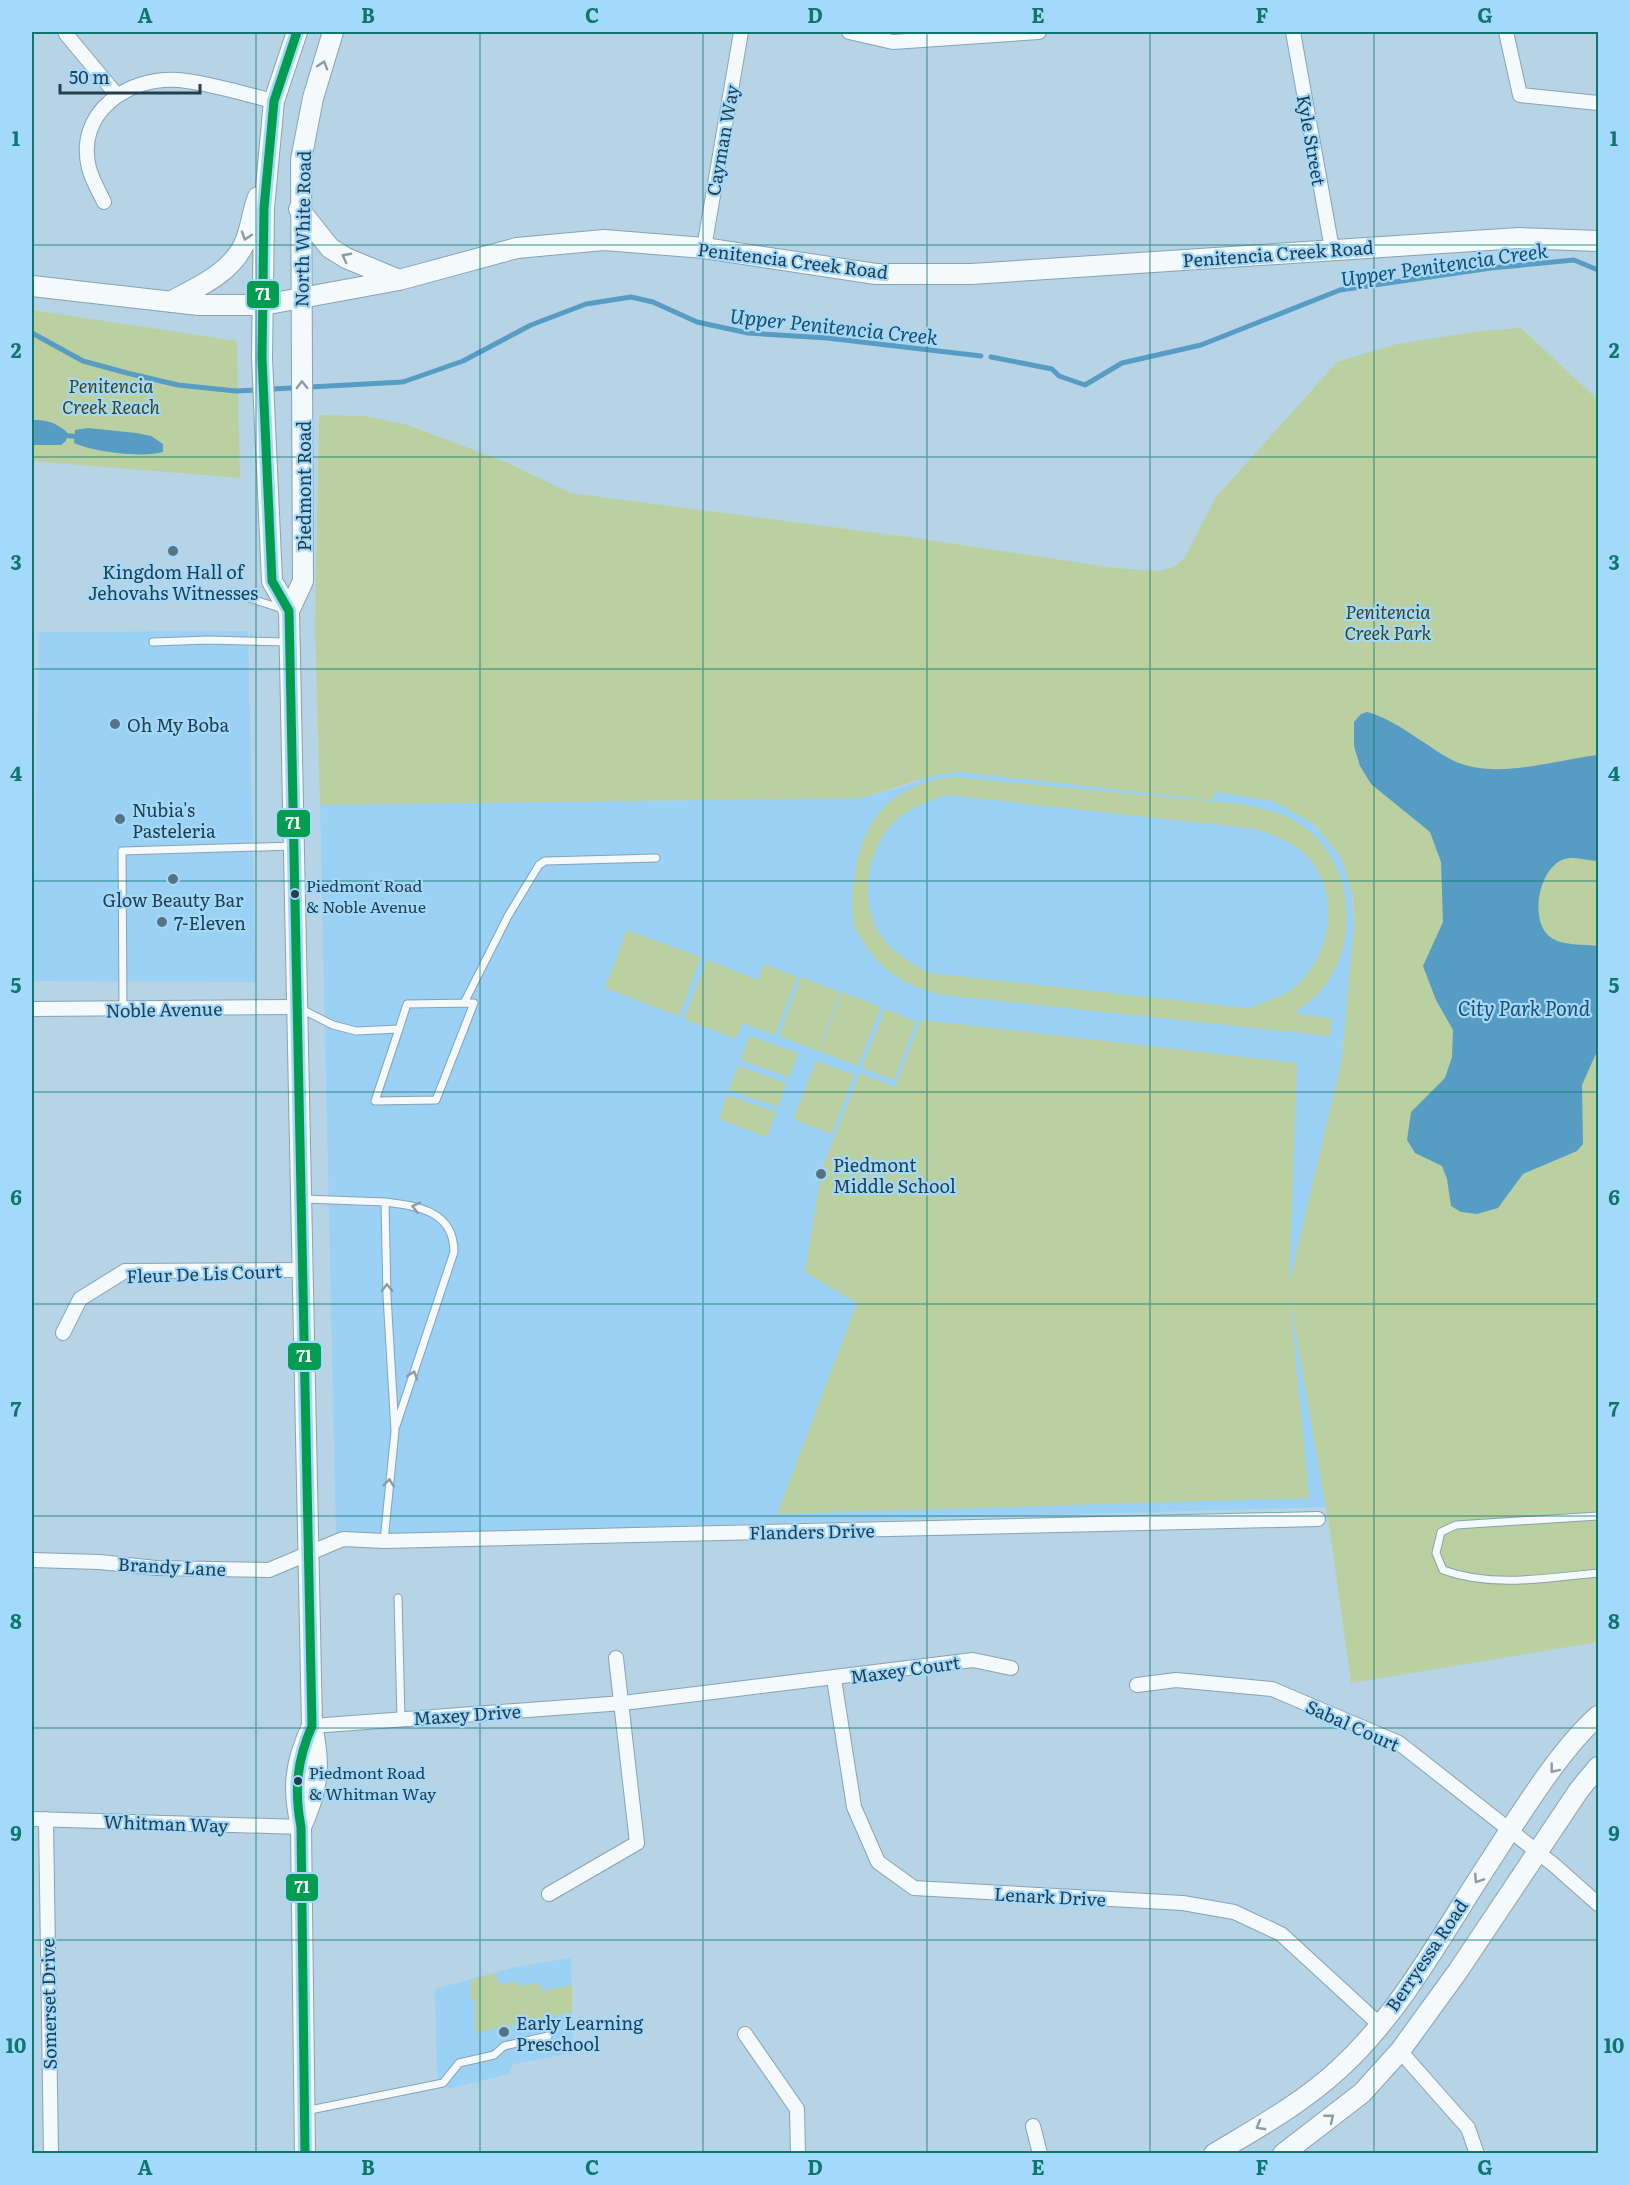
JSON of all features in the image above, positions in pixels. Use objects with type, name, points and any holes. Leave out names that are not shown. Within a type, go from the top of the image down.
[{"type":"main road","name":"North White Road","points":[[262,358],[266,181],[274,101],[297,32]]},
{"type":"main road","name":"North White Road","points":[[302,358],[299,209],[301,160],[313,98],[333,32]]},
{"type":"main road","points":[[170,302],[210,280],[232,264],[245,242],[254,207],[266,181]]},
{"type":"main road","points":[[299,209],[330,248],[346,258],[399,280]]},
{"type":"main road","name":"Penitencia Creek Road","points":[[32,286],[170,302],[238,307],[263,305],[399,280],[517,248],[604,240],[704,248],[876,274],[959,274],[1519,238],[1599,242]]},
{"type":"main road","name":"Piedmont Road","points":[[262,358],[272,581],[288,611]]},
{"type":"main road","name":"Piedmont Road","points":[[302,358],[303,582],[288,611],[288,642],[312,1726],[319,1755],[315,1797],[301,1827],[305,2154]]},
{"type":"main road","name":"Berryessa Road","points":[[1214,2154],[1306,2096],[1339,2069],[1379,2024],[1406,1990],[1510,1830],[1553,1770],[1599,1716]]},
{"type":"main road","name":"Berryessa Road","points":[[1283,2154],[1362,2092],[1400,2051],[1458,1971],[1535,1852],[1579,1790],[1599,1767]]},
{"type":"street","name":"Cayman Way","points":[[704,248],[741,32]]},
{"type":"street","points":[[849,32],[893,42],[1039,32]]},
{"type":"street","name":"Kyle Street","points":[[1293,32],[1332,249]]},
{"type":"street","points":[[1506,32],[1520,95],[1599,103]]},
{"type":"street","points":[[66,34],[116,94]]},
{"type":"street","points":[[104,202],[89,168],[87,148],[100,110],[116,94],[147,82],[179,80],[274,101]]},
{"type":"street","name":"Noble Avenue","points":[[32,1009],[296,1007]]},
{"type":"street","name":"Fleur De Lis Court","points":[[63,1333],[80,1299],[125,1271],[302,1270]]},
{"type":"street","name":"Flanders Drive","points":[[308,1553],[343,1539],[384,1541],[1318,1519]]},
{"type":"street","name":"Brandy Lane","points":[[32,1560],[100,1562],[156,1568],[269,1570],[308,1553]]},
{"type":"street","points":[[549,1894],[637,1843],[623,1703],[616,1658]]},
{"type":"street","name":"Maxey Court","points":[[834,1679],[973,1660],[1011,1668]]},
{"type":"street","name":"Maxey Drive","points":[[312,1726],[623,1703],[834,1679]]},
{"type":"street","name":"Lenark Drive","points":[[834,1679],[854,1807],[878,1862],[914,1888],[1183,1903],[1234,1912],[1281,1934],[1379,2024]]},
{"type":"street","name":"Sabal Court","points":[[1137,1685],[1176,1680],[1272,1689],[1399,1743],[1510,1830],[1599,1904]]},
{"type":"street","name":"Whitman Way","points":[[39,1819],[301,1827]]},
{"type":"street","name":"Somerset Drive","points":[[39,1819],[51,2154]]},
{"type":"street","points":[[745,2034],[797,2109],[798,2154]]},
{"type":"street","points":[[1400,2051],[1468,2128],[1477,2154]]},
{"type":"street","points":[[1033,2126],[1040,2154]]},
{"type":"lane","points":[[249,598],[288,611]]},
{"type":"lane","points":[[153,642],[208,640],[288,642]]},
{"type":"lane","points":[[123,1010],[122,850],[293,846]]},
{"type":"lane","points":[[464,1003],[508,916],[539,865],[545,861],[656,858]]},
{"type":"lane","points":[[474,1003],[436,1100],[375,1101],[399,1029],[407,1004],[474,1003]]},
{"type":"lane","points":[[296,1007],[333,1024],[356,1031],[399,1029]]},
{"type":"lane","points":[[301,1199],[385,1202],[415,1206],[434,1212],[449,1227],[454,1252],[395,1431]]},
{"type":"lane","points":[[384,1541],[395,1431],[387,1296],[385,1202]]},
{"type":"lane","points":[[1599,1515],[1456,1525],[1441,1532],[1436,1553],[1443,1570],[1465,1578],[1522,1580],[1599,1573]]},
{"type":"lane","points":[[398,1598],[401,1719]]},
{"type":"lane","points":[[305,2111],[443,2083],[459,2063],[494,2055],[504,2046],[548,2036]]},
{"type":"shaded area","points":[[248,631],[256,982],[32,981],[39,632]]},
{"type":"shaded area","name":"Piedmont Middle School","points":[[960,772],[1211,800],[1216,792],[1258,797],[1288,807],[1302,815],[1324,834],[1341,857],[1351,884],[1354,924],[1342,1059],[1288,1289],[1326,1507],[336,1536],[320,805],[861,798],[905,786],[932,775]]},
{"type":"shaded area","name":"Early Learning Preschool","points":[[571,1958],[573,2053],[513,2064],[509,2074],[448,2089],[437,2077],[435,1989],[515,1967]]},
{"type":"green space","name":"Penitencia Creek Reach","points":[[32,310],[237,341],[240,478],[32,461]]},
{"type":"green space","name":"Penitencia Creek Park","points":[[1521,328],[1598,400],[1598,1642],[1351,1683],[1330,1531],[1290,1300],[1309,1498],[777,1514],[857,1303],[805,1272],[822,1168],[860,1073],[895,1087],[921,1020],[1297,1063],[1289,1284],[1342,1059],[1354,924],[1353,897],[1341,857],[1314,824],[1273,801],[1216,792],[1211,800],[960,772],[922,779],[861,798],[320,805],[315,628],[319,415],[365,416],[408,425],[508,463],[570,493],[909,537],[1115,568],[1159,571],[1174,567],[1184,559],[1216,497],[1337,362],[1397,344],[1480,331]]},
{"type":"green space","points":[[952,777],[1240,804],[1276,813],[1301,824],[1324,847],[1343,887],[1346,931],[1341,953],[1332,974],[1319,993],[1294,1013],[1332,1019],[1330,1036],[943,995],[919,988],[897,977],[878,962],[854,925],[852,893],[859,852],[870,825],[888,803],[916,786]],"holes":[[[946,795],[1257,829],[1289,843],[1306,855],[1323,884],[1328,916],[1321,949],[1314,964],[1299,984],[1286,993],[1247,1008],[929,973],[891,948],[881,936],[870,911],[868,897],[870,868],[874,854],[887,830],[906,812]]]},
{"type":"green space","points":[[627,930],[701,957],[679,1016],[605,988]]},
{"type":"green space","points":[[707,960],[758,980],[764,964],[797,977],[775,1035],[742,1023],[736,1039],[684,1019]]},
{"type":"green space","points":[[801,977],[840,992],[818,1051],[779,1036]]},
{"type":"green space","points":[[842,992],[881,1007],[858,1066],[819,1051]]},
{"type":"green space","points":[[885,1009],[916,1022],[894,1080],[862,1068]]},
{"type":"green space","points":[[749,1036],[798,1053],[789,1077],[741,1060]]},
{"type":"green space","points":[[816,1061],[854,1075],[832,1134],[793,1119]]},
{"type":"green space","points":[[738,1066],[786,1083],[778,1107],[729,1090]]},
{"type":"green space","points":[[727,1095],[776,1112],[767,1137],[719,1119]]},
{"type":"green space","points":[[495,1973],[499,1985],[517,1981],[518,1986],[539,1983],[542,1991],[572,1985],[572,2012],[475,2033],[475,2000],[471,2000],[470,1981]]},
{"type":"water","points":[[32,420],[47,421],[59,426],[67,432],[66,441],[61,445],[32,445]]},
{"type":"water","points":[[88,428],[151,436],[163,444],[163,452],[118,453],[74,443],[75,430]]},
{"type":"water","name":"City Park Pond","points":[[1367,712],[1388,720],[1452,760],[1469,766],[1505,769],[1598,755],[1598,861],[1571,858],[1562,860],[1547,875],[1539,898],[1540,922],[1545,932],[1553,939],[1569,944],[1598,946],[1598,1049],[1582,1085],[1583,1144],[1577,1151],[1523,1174],[1498,1208],[1477,1214],[1461,1212],[1451,1206],[1447,1179],[1442,1166],[1415,1153],[1407,1140],[1411,1112],[1445,1078],[1452,1057],[1453,1030],[1436,1000],[1423,966],[1443,922],[1441,862],[1430,832],[1371,784],[1360,766],[1354,746],[1354,722],[1361,714]]},
{"type":"waterway","name":"Upper Penitencia Creek","points":[[991,357],[1052,369],[1059,376],[1085,385],[1122,363],[1201,345],[1340,290],[1491,268],[1574,260],[1598,270]]},
{"type":"waterway","name":"Upper Penitencia Creek","points":[[32,333],[83,361],[178,385],[236,391],[403,382],[463,361],[531,325],[586,304],[631,297],[653,302],[697,322],[748,333],[827,338],[981,356]]},
{"type":"waterway","points":[[60,435],[81,437]]},
{"type":"transit line","name":"71","points":[[297,32],[274,101],[264,208],[262,358],[272,581],[289,611],[312,1726],[300,1763],[297,1788],[301,1827],[305,2154]]},
{"type":"place","name":"Kingdom Hall of Jehovahs Witnesses","points":[[173,551]]},
{"type":"place","name":"Oh My Boba","points":[[115,724]]},
{"type":"place","name":"Nubia's Pasteleria","points":[[120,819]]},
{"type":"place","name":"Glow Beauty Bar","points":[[173,879]]},
{"type":"place","name":"Piedmont Road & Noble Avenue","points":[[295,894]]},
{"type":"place","name":"7-Eleven","points":[[162,922]]},
{"type":"place","name":"Piedmont Middle School","points":[[821,1174]]},
{"type":"place","name":"Piedmont Road & Whitman Way","points":[[298,1781]]},
{"type":"place","name":"Early Learning Preschool","points":[[504,2032]]}]
